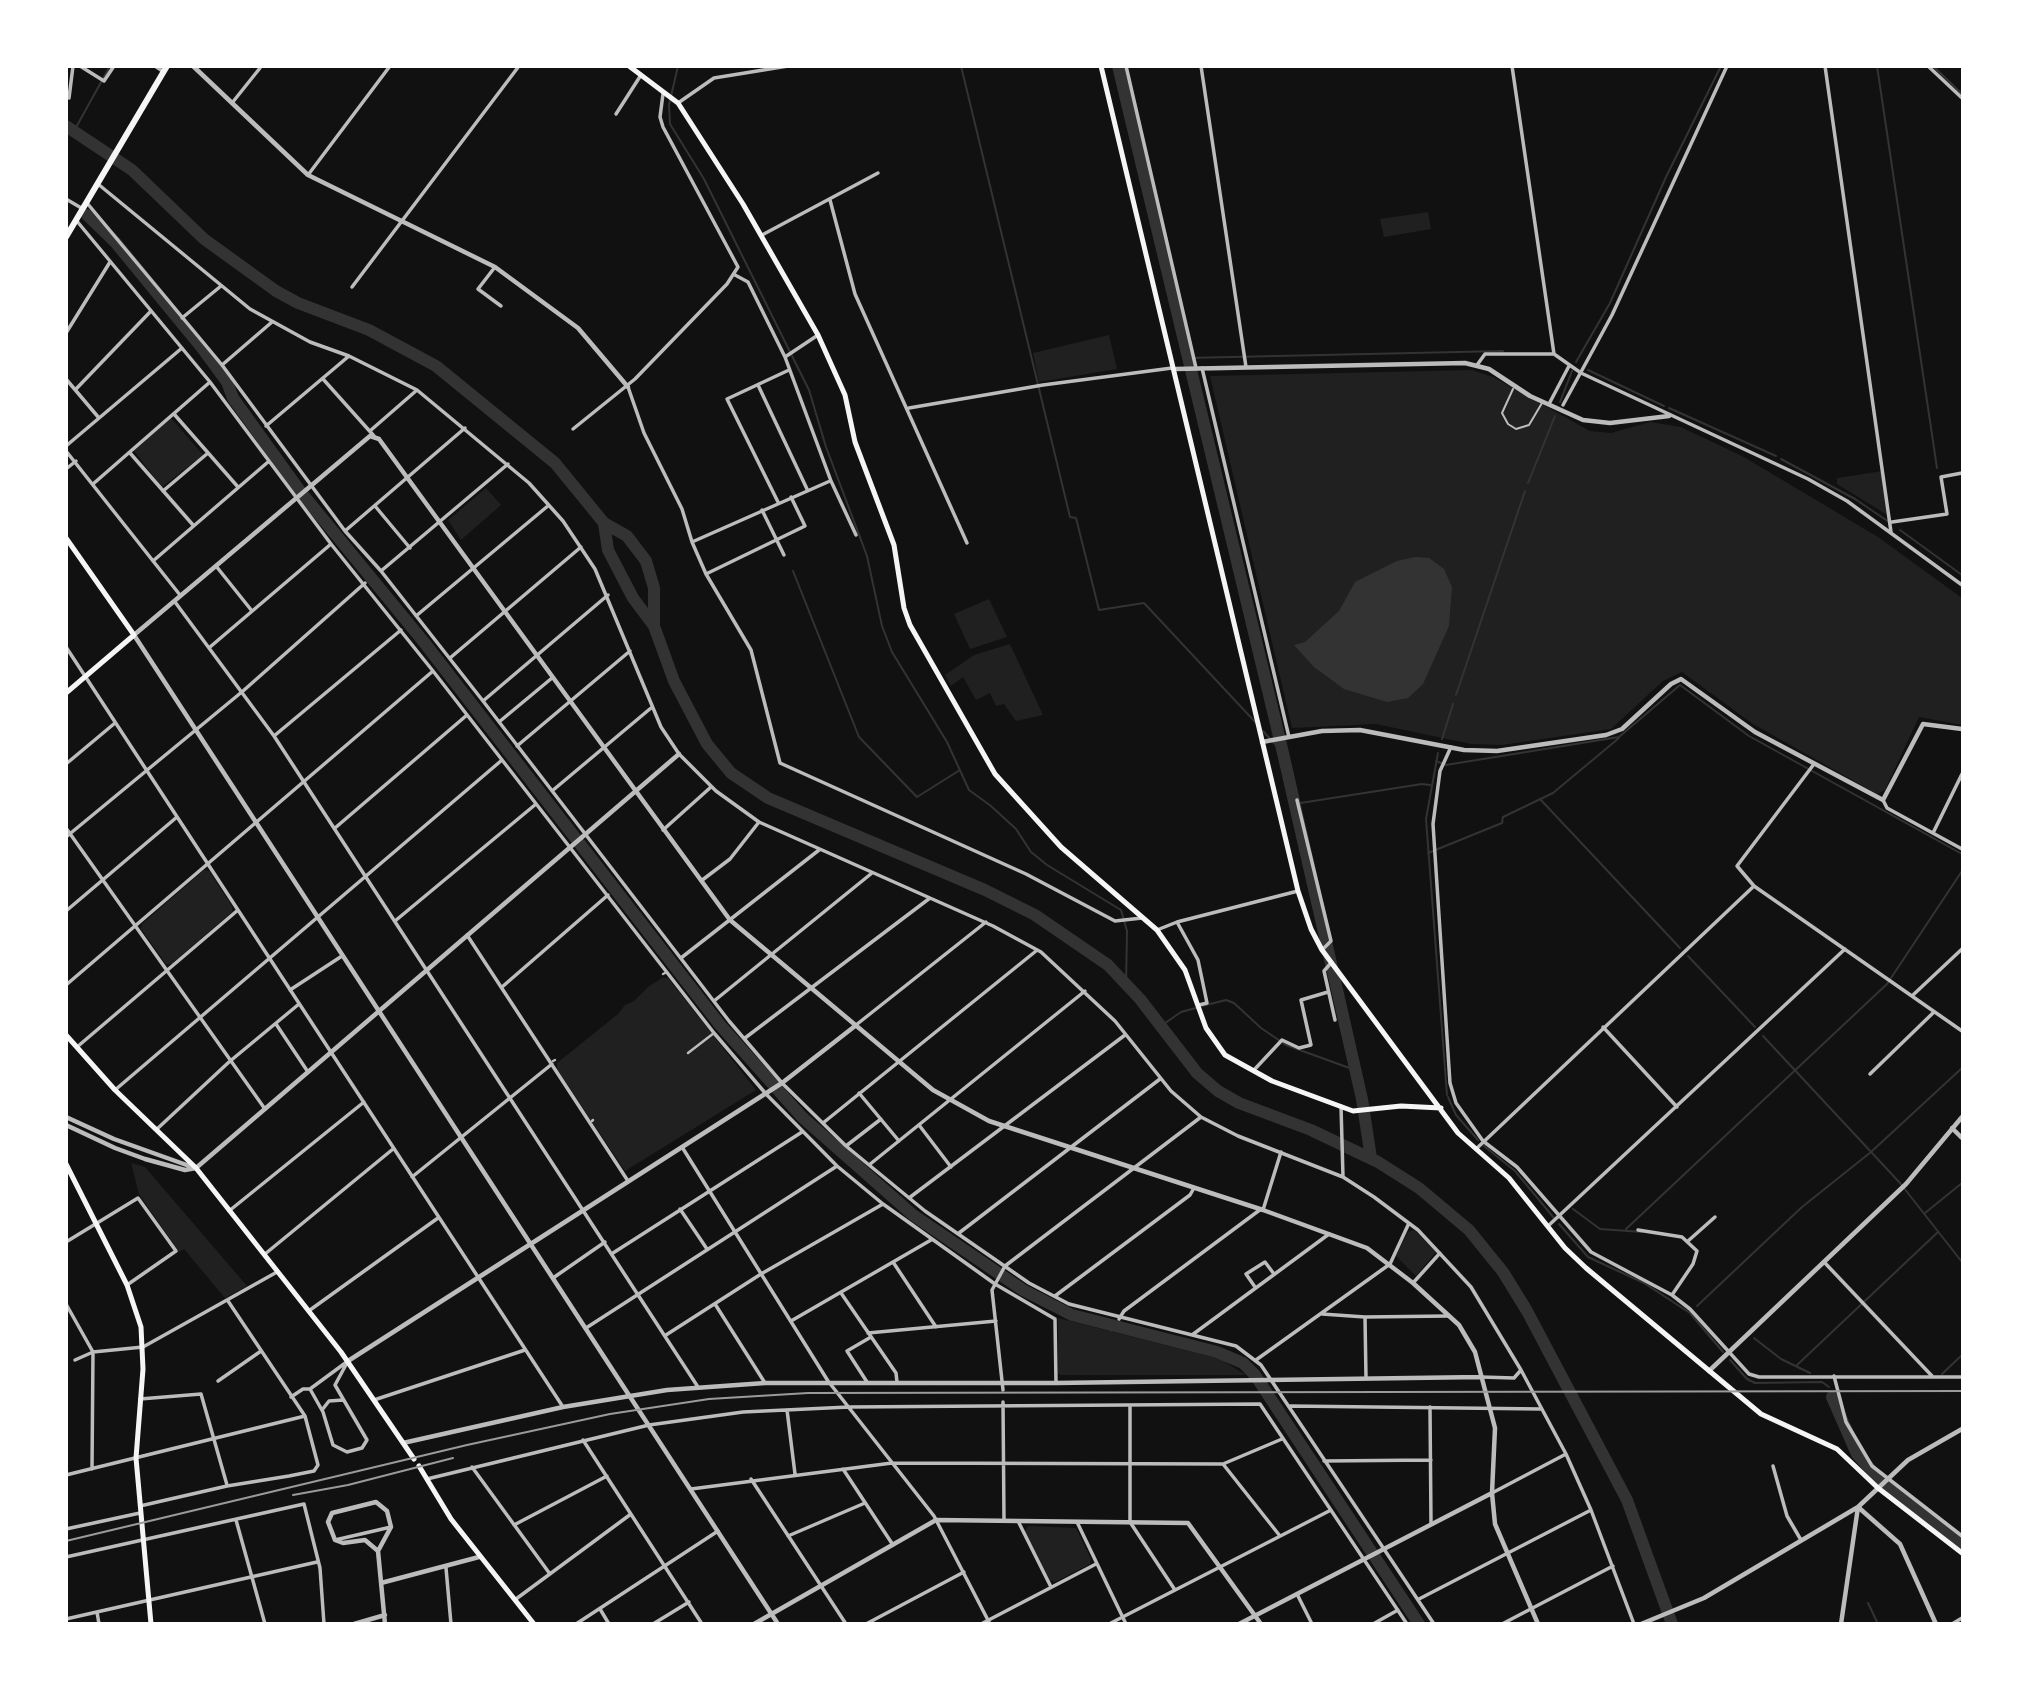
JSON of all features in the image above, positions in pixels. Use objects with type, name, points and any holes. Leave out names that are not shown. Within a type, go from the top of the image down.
[{"type":"highway","points":[[66,237],[165,69]]},
{"type":"main road","points":[[629,66],[678,103],[761,235],[818,335],[845,395],[855,442],[894,545],[904,608],[918,642],[995,774],[1061,847],[1157,930],[1185,970],[1206,1028],[1225,1055],[1252,1072],[1359,1111],[1401,1105],[1441,1108]]},
{"type":"main road","points":[[1101,66],[1298,891],[1311,929],[1322,950],[1458,1133],[1509,1178],[1586,1268],[1761,1414],[1837,1449],[1878,1488],[1962,1553]]},
{"type":"main road","points":[[66,538],[134,635],[66,692]]},
{"type":"main road","points":[[66,1035],[115,1090],[196,1168],[310,1310],[414,1459]]},
{"type":"main road","points":[[66,1164],[127,1285],[141,1327],[143,1347],[136,1458],[151,1623]]},
{"type":"main road","points":[[419,1466],[479,1557],[534,1623]]},
{"type":"street","points":[[69,98],[73,66]]},
{"type":"street","points":[[80,66],[104,81],[114,66]]},
{"type":"street","points":[[155,66],[165,69]]},
{"type":"street","points":[[193,66],[308,175],[495,267],[578,328],[628,387],[645,433],[682,509],[706,574],[751,650],[780,763],[1026,874],[1115,921],[1145,918]]},
{"type":"street","points":[[308,175],[390,66]]},
{"type":"street","points":[[352,286],[519,66]]},
{"type":"street","points":[[678,103],[714,78],[788,66]]},
{"type":"street","points":[[1125,66],[1289,737]]},
{"type":"street","points":[[1200,66],[1245,366]]},
{"type":"street","points":[[1512,66],[1554,354]]},
{"type":"street","points":[[1563,405],[1612,315],[1727,66]]},
{"type":"street","points":[[1825,66],[1892,522],[1891,532]]},
{"type":"street","points":[[1928,66],[1962,98]]},
{"type":"street","points":[[232,103],[260,68]]},
{"type":"street","points":[[616,114],[641,75]]},
{"type":"street","points":[[573,429],[628,387],[735,275],[738,267],[663,127],[660,117],[663,94]]},
{"type":"street","points":[[761,235],[878,173]]},
{"type":"street","points":[[98,184],[221,286],[272,322],[417,390],[509,464],[549,505],[581,547],[608,595],[651,708],[679,754],[711,787],[759,822],[986,922],[1037,950],[1085,991],[1126,1035],[1160,1079],[1201,1117],[1238,1136],[1343,1177],[1409,1223],[1471,1287],[1521,1370],[1566,1454],[1591,1510],[1634,1623]]},
{"type":"street","points":[[66,199],[85,206],[222,365],[309,488],[381,571],[714,1001],[781,1083],[846,1146],[909,1198],[1004,1268],[1054,1296],[1119,1319],[1236,1346],[1256,1360],[1290,1406],[1434,1623]]},
{"type":"street","points":[[830,200],[855,293],[909,408],[967,543]]},
{"type":"street","points":[[76,220],[209,382],[331,544],[365,583],[713,1033],[766,1093],[837,1166],[883,1204],[930,1240],[1055,1319],[1056,1383]]},
{"type":"street","points":[[66,333],[110,262]]},
{"type":"street","points":[[495,267],[478,289],[501,306]]},
{"type":"street","points":[[735,275],[748,282],[785,356],[831,481],[856,535]]},
{"type":"street","points":[[182,318],[221,286]]},
{"type":"street","points":[[76,389],[151,311]]},
{"type":"street","points":[[222,365],[272,322]]},
{"type":"street","points":[[785,356],[818,335]]},
{"type":"street","points":[[181,597],[66,449],[182,348]]},
{"type":"street","points":[[1477,365],[1485,355],[1554,354],[1581,373],[1808,479],[1891,532],[1962,584]]},
{"type":"street","points":[[266,426],[349,356]]},
{"type":"street","points":[[909,408],[1168,366],[1175,369],[1452,362],[1477,365],[1545,404],[1596,423],[1669,416]]},
{"type":"street","points":[[1545,404],[1569,366]]},
{"type":"street","points":[[778,502],[727,399],[789,369]]},
{"type":"street","points":[[66,379],[99,418]]},
{"type":"street","points":[[323,379],[407,477],[730,920],[855,1026],[949,1101],[1005,1126],[1331,1233],[1367,1248],[1413,1283],[1459,1325],[1475,1352],[1495,1428],[1492,1493],[1495,1524],[1538,1623]]},
{"type":"street","points":[[93,484],[209,382]]},
{"type":"street","points":[[758,385],[807,489]]},
{"type":"street","points":[[417,390],[365,440],[134,635],[778,1623]]},
{"type":"street","points":[[174,414],[238,487]]},
{"type":"street","points":[[345,531],[465,428]]},
{"type":"street","points":[[129,453],[193,525]]},
{"type":"street","points":[[163,491],[208,453]]},
{"type":"street","points":[[66,469],[76,461]]},
{"type":"street","points":[[153,561],[268,462]]},
{"type":"street","points":[[381,571],[509,464]]},
{"type":"street","points":[[1892,522],[1947,514],[1941,477],[1962,473]]},
{"type":"street","points":[[692,542],[791,496],[831,481]]},
{"type":"street","points":[[706,574],[805,526],[791,496]]},
{"type":"street","points":[[416,616],[549,505]]},
{"type":"street","points":[[375,506],[410,548]]},
{"type":"street","points":[[762,510],[784,555]]},
{"type":"street","points":[[210,647],[331,544]]},
{"type":"street","points":[[450,658],[581,547]]},
{"type":"street","points":[[216,566],[252,611]]},
{"type":"street","points":[[68,835],[243,691],[365,583]]},
{"type":"street","points":[[483,701],[608,595]]},
{"type":"street","points":[[175,603],[274,736],[698,1387]]},
{"type":"street","points":[[274,736],[401,630]]},
{"type":"street","points":[[66,646],[563,1407]]},
{"type":"street","points":[[517,746],[629,651]]},
{"type":"street","points":[[66,985],[433,671]]},
{"type":"street","points":[[499,722],[552,678]]},
{"type":"street","points":[[1262,742],[1322,731],[1360,730],[1451,747],[1496,751],[1606,735],[1622,729],[1671,684],[1681,679],[1728,715],[1883,800],[1887,807],[1962,849]]},
{"type":"street","points":[[552,791],[651,708]]},
{"type":"street","points":[[335,828],[467,715]]},
{"type":"street","points":[[66,764],[115,723]]},
{"type":"street","points":[[1883,800],[1923,724],[1962,729]]},
{"type":"street","points":[[1451,747],[1440,771],[1433,824],[1450,1083],[1456,1103],[1483,1140],[1517,1167],[1591,1252],[1672,1295],[1701,1319],[1729,1352],[1755,1376],[1962,1377]]},
{"type":"street","points":[[66,1125],[114,1148],[170,1167],[185,1170],[196,1168],[426,968],[679,754]]},
{"type":"street","points":[[115,1090],[365,874],[502,760]]},
{"type":"street","points":[[1814,764],[1737,866],[1754,886],[1962,1031]]},
{"type":"street","points":[[1933,833],[1962,774]]},
{"type":"street","points":[[663,830],[711,787]]},
{"type":"street","points":[[1297,800],[1331,941],[1322,950]]},
{"type":"street","points":[[395,921],[536,804]]},
{"type":"street","points":[[66,911],[177,817]]},
{"type":"street","points":[[701,881],[730,859],[759,822]]},
{"type":"street","points":[[66,828],[68,835],[103,880],[229,1062],[265,1109]]},
{"type":"street","points":[[681,958],[818,850]]},
{"type":"street","points":[[714,1001],[873,873]]},
{"type":"street","points":[[1476,1149],[1754,886]]},
{"type":"street","points":[[1157,930],[1177,922],[1298,891]]},
{"type":"street","points":[[502,987],[608,895]]},
{"type":"street","points":[[745,1038],[931,897]]},
{"type":"street","points":[[78,1047],[238,910]]},
{"type":"street","points":[[291,1397],[303,1389],[310,1389],[348,1361],[781,1083],[986,922]]},
{"type":"street","points":[[1177,922],[1198,960],[1207,1003],[1199,1005]]},
{"type":"street","points":[[467,935],[554,1062],[628,1181]]},
{"type":"street","points":[[1548,1226],[1844,949]]},
{"type":"street","points":[[1912,995],[1962,949]]},
{"type":"street","points":[[823,1123],[1037,950]]},
{"type":"street","points":[[290,990],[342,956]]},
{"type":"street","points":[[1331,963],[1324,971],[1335,1020]]},
{"type":"street","points":[[869,1165],[1085,991]]},
{"type":"street","points":[[1252,1072],[1282,1040],[1299,1048],[1311,1045],[1301,1000],[1328,992]]},
{"type":"street","points":[[157,1129],[229,1062],[299,1004]]},
{"type":"street","points":[[1870,1074],[1935,1011]]},
{"type":"street","points":[[276,1023],[308,1072]]},
{"type":"street","points":[[1603,1027],[1677,1107]]},
{"type":"street","points":[[688,1053],[713,1033]]},
{"type":"street","points":[[909,1198],[1126,1035]]},
{"type":"street","points":[[696,1040],[700,1044]]},
{"type":"street","points":[[412,1177],[554,1062]]},
{"type":"street","points":[[958,1233],[1160,1079]]},
{"type":"street","points":[[859,1093],[899,1141]]},
{"type":"street","points":[[229,1211],[364,1102]]},
{"type":"street","points":[[1341,1106],[1343,1177]]},
{"type":"street","points":[[66,1117],[114,1139],[196,1168]]},
{"type":"street","points":[[1003,1390],[992,1290],[1004,1268],[1201,1117]]},
{"type":"street","points":[[1709,1371],[1906,1184],[1962,1117]]},
{"type":"street","points":[[846,1146],[881,1119]]},
{"type":"street","points":[[919,1125],[951,1167]]},
{"type":"street","points":[[1952,1128],[1962,1138]]},
{"type":"street","points":[[612,1254],[802,1132]]},
{"type":"street","points":[[682,1147],[828,1381],[936,1520],[989,1622]]},
{"type":"street","points":[[265,1254],[394,1149]]},
{"type":"street","points":[[1119,1319],[1124,1311],[1262,1210],[1281,1152]]},
{"type":"street","points":[[586,1328],[837,1166]]},
{"type":"street","points":[[1054,1296],[1190,1195],[1194,1188]]},
{"type":"street","points":[[66,1242],[138,1198],[176,1251],[127,1285]]},
{"type":"street","points":[[666,1335],[761,1274],[883,1204]]},
{"type":"street","points":[[680,1209],[707,1249]]},
{"type":"street","points":[[1688,1241],[1714,1217]]},
{"type":"street","points":[[310,1310],[438,1218]]},
{"type":"street","points":[[1256,1360],[1390,1264],[1409,1223]]},
{"type":"street","points":[[1638,1230],[1667,1233],[1688,1241],[1697,1251],[1696,1259],[1672,1295]]},
{"type":"street","points":[[1192,1335],[1331,1233]]},
{"type":"street","points":[[791,1321],[930,1240]]},
{"type":"street","points":[[553,1278],[605,1242]]},
{"type":"street","points":[[1413,1283],[1440,1254]]},
{"type":"street","points":[[893,1262],[936,1327]]},
{"type":"street","points":[[1255,1287],[1246,1275],[1265,1262],[1274,1274]]},
{"type":"street","points":[[1825,1263],[1933,1377]]},
{"type":"street","points":[[75,1360],[93,1352],[143,1347],[279,1271]]},
{"type":"street","points":[[841,1293],[896,1373],[897,1382]]},
{"type":"street","points":[[66,1529],[140,1512],[227,1486],[289,1476],[317,1468],[305,1416],[228,1301]]},
{"type":"street","points":[[66,1304],[93,1352],[92,1469]]},
{"type":"street","points":[[715,1304],[765,1383]]},
{"type":"street","points":[[1321,1314],[1365,1317],[1449,1316]]},
{"type":"street","points":[[1365,1317],[1366,1380]]},
{"type":"street","points":[[867,1382],[847,1351],[870,1335],[996,1321]]},
{"type":"street","points":[[374,1400],[525,1350]]},
{"type":"street","points":[[218,1381],[261,1351]]},
{"type":"street","points":[[310,1389],[322,1410],[336,1448],[345,1452],[362,1448],[366,1442],[365,1434],[336,1383],[348,1361]]},
{"type":"street","points":[[403,1443],[563,1407],[698,1387],[828,1381],[1056,1383],[1514,1378],[1521,1370]]},
{"type":"street","points":[[1834,1376],[1846,1422],[1864,1454],[1887,1478],[1962,1536]]},
{"type":"street","points":[[140,1399],[201,1394],[227,1486]]},
{"type":"street","points":[[322,1410],[332,1399],[344,1401]]},
{"type":"street","points":[[1003,1402],[1004,1520]]},
{"type":"street","points":[[427,1479],[583,1440],[703,1416],[849,1407],[1003,1408],[1259,1404],[1367,1558],[1407,1623]]},
{"type":"street","points":[[1130,1405],[1130,1522],[1175,1590]]},
{"type":"street","points":[[1290,1406],[1542,1409]]},
{"type":"street","points":[[1430,1406],[1431,1524]]},
{"type":"street","points":[[787,1410],[795,1474]]},
{"type":"street","points":[[66,1475],[305,1416]]},
{"type":"street","points":[[1641,1623],[1696,1602],[1858,1507],[1887,1478],[1918,1453],[1962,1429]]},
{"type":"street","points":[[691,1489],[751,1479],[891,1463],[1223,1464],[1282,1438]]},
{"type":"street","points":[[583,1440],[702,1623]]},
{"type":"street","points":[[1239,1623],[1566,1454]]},
{"type":"street","points":[[1324,1461],[1431,1460]]},
{"type":"street","points":[[1223,1464],[1280,1536]]},
{"type":"street","points":[[1773,1466],[1787,1516],[1801,1540]]},
{"type":"street","points":[[472,1467],[550,1574]]},
{"type":"street","points":[[843,1469],[894,1545]]},
{"type":"street","points":[[514,1525],[607,1476]]},
{"type":"street","points":[[751,1479],[846,1623]]},
{"type":"street","points":[[378,1551],[365,1540],[343,1543],[335,1540],[328,1522],[332,1513],[371,1503],[384,1506],[391,1527],[378,1551],[385,1623]]},
{"type":"street","points":[[788,1536],[865,1503]]},
{"type":"street","points":[[66,1557],[304,1504],[318,1561],[324,1623]]},
{"type":"street","points":[[1841,1623],[1858,1507]]},
{"type":"street","points":[[1858,1507],[1900,1544],[1936,1623]]},
{"type":"street","points":[[1110,1623],[1331,1510]]},
{"type":"street","points":[[1418,1599],[1591,1510]]},
{"type":"street","points":[[516,1600],[631,1514]]},
{"type":"street","points":[[236,1520],[265,1623]]},
{"type":"street","points":[[754,1623],[936,1520],[1188,1523],[1261,1623]]},
{"type":"street","points":[[1018,1521],[1051,1587]]},
{"type":"street","points":[[1077,1522],[1126,1623]]},
{"type":"street","points":[[335,1540],[391,1527]]},
{"type":"street","points":[[576,1623],[719,1531]]},
{"type":"street","points":[[381,1583],[479,1557]]},
{"type":"street","points":[[66,1619],[318,1561]]},
{"type":"street","points":[[981,1623],[989,1622],[1096,1564]]},
{"type":"street","points":[[1502,1623],[1613,1566]]},
{"type":"street","points":[[446,1567],[451,1623]]},
{"type":"street","points":[[866,1623],[964,1572]]},
{"type":"street","points":[[1297,1594],[1312,1623]]},
{"type":"street","points":[[653,1623],[689,1602]]},
{"type":"street","points":[[600,1609],[609,1623]]},
{"type":"street","points":[[1373,1623],[1398,1610]]},
{"type":"street","points":[[97,1612],[99,1623]]},
{"type":"street","points":[[354,1623],[385,1615]]},
{"type":"street","points":[[1952,1623],[1962,1618]]},
{"type":"lane","points":[[1515,386],[1507,399],[1503,418],[1516,429],[1529,425],[1545,404]]},
{"type":"shaded area","points":[[1428,212],[1431,229],[1384,237],[1380,219]]},
{"type":"shaded area","points":[[1109,335],[1117,369],[1039,382],[1033,353]]},
{"type":"shaded area","points":[[1472,370],[1493,377],[1590,431],[1611,433],[1650,422],[1681,427],[1744,457],[1878,537],[1962,598],[1962,725],[1919,717],[1885,790],[1877,794],[1753,724],[1682,672],[1663,681],[1611,729],[1502,745],[1471,744],[1376,724],[1292,728],[1210,376]]},
{"type":"shaded area","points":[[171,418],[203,455],[162,487],[134,451]]},
{"type":"shaded area","points":[[1883,471],[1889,516],[1837,484],[1837,478]]},
{"type":"shaded area","points":[[486,488],[501,505],[461,540],[448,520]]},
{"type":"shaded area","points":[[1415,557],[1429,558],[1444,569],[1452,587],[1449,626],[1423,684],[1408,698],[1387,702],[1344,689],[1314,667],[1294,645],[1305,642],[1339,611],[1355,582],[1397,561]]},
{"type":"shaded area","points":[[989,599],[1007,637],[970,649],[954,614]]},
{"type":"shaded area","points":[[1010,644],[1043,715],[1016,721],[1004,704],[996,706],[990,693],[976,700],[963,677],[951,686],[945,675],[974,655]]},
{"type":"shaded area","points":[[204,870],[209,871],[232,906],[232,912],[171,964],[166,964],[141,929],[142,924]]},
{"type":"shaded area","points":[[662,978],[668,978],[756,1090],[625,1171],[557,1069],[557,1063],[618,1014],[625,1005]]},
{"type":"shaded area","points":[[131,1163],[145,1167],[247,1286],[225,1298],[184,1249],[179,1252],[139,1194]]},
{"type":"shaded area","points":[[1414,1230],[1436,1252],[1416,1276],[1396,1256],[1408,1232]]},
{"type":"shaded area","points":[[1058,1318],[1220,1359],[1246,1375],[1061,1375],[1058,1373]]},
{"type":"shaded area","points":[[1028,1526],[1076,1528],[1091,1559],[1090,1564],[1055,1582],[1050,1580],[1025,1531]]},
{"type":"waterway","points":[[74,131],[110,66]]},
{"type":"waterway","points":[[678,66],[669,105],[670,124],[704,179],[809,390],[826,447],[867,556],[882,626],[892,652],[947,742],[969,790],[1016,829],[1031,852],[1047,865],[1121,910],[1127,931],[1126,985]]},
{"type":"waterway","points":[[961,66],[1070,517],[1076,518],[1099,610],[1144,603],[1257,724]]},
{"type":"waterway","points":[[1118,66],[1283,753],[1362,1099],[1371,1158]]},
{"type":"waterway","points":[[1576,362],[1610,303],[1666,177],[1721,66]]},
{"type":"waterway","points":[[1877,66],[1937,468]]},
{"type":"waterway","points":[[1933,66],[1962,94]]},
{"type":"waterway","points":[[66,126],[132,170],[204,239],[276,291],[298,303],[369,330],[436,366],[555,463],[604,523],[627,536],[646,561],[654,588],[654,626],[674,681],[707,744],[731,773],[768,798],[985,890],[1035,915],[1108,965],[1140,999],[1197,1073],[1218,1091],[1239,1103],[1311,1130],[1378,1162],[1419,1188],[1469,1230],[1503,1272],[1527,1311],[1627,1500],[1672,1624]]},
{"type":"waterway","points":[[87,215],[115,242],[202,348],[227,382],[233,398],[300,491],[423,641],[720,1025],[802,1117],[913,1215],[1023,1290],[1072,1315],[1217,1352],[1243,1363],[1255,1375],[1419,1624]]},
{"type":"waterway","points":[[1186,358],[1503,351]]},
{"type":"waterway","points":[[1588,370],[1664,406]]},
{"type":"waterway","points":[[1560,402],[1572,371]]},
{"type":"waterway","points":[[1669,408],[1776,456]]},
{"type":"waterway","points":[[1528,483],[1555,416]]},
{"type":"waterway","points":[[1781,459],[1855,499],[1889,522]]},
{"type":"waterway","points":[[1456,695],[1525,491]]},
{"type":"waterway","points":[[604,523],[608,550],[633,598],[654,626]]},
{"type":"waterway","points":[[1900,530],[1962,575]]},
{"type":"waterway","points":[[793,571],[859,737],[917,797],[960,770]]},
{"type":"waterway","points":[[1436,761],[1446,765],[1619,737],[1680,685],[1749,736],[1962,854]]},
{"type":"waterway","points":[[1442,739],[1453,704]]},
{"type":"waterway","points":[[1263,731],[1283,753]]},
{"type":"waterway","points":[[1428,853],[1502,823],[1503,817],[1553,793],[1619,738]]},
{"type":"waterway","points":[[1438,753],[1426,819],[1447,1095]]},
{"type":"waterway","points":[[1294,804],[1430,785]]},
{"type":"waterway","points":[[1540,799],[1680,948]]},
{"type":"waterway","points":[[1626,1229],[1887,984],[1962,871]]},
{"type":"waterway","points":[[1688,956],[1755,1027]]},
{"type":"waterway","points":[[1202,1006],[1226,1000],[1234,1003],[1261,1028],[1286,1045],[1355,1070]]},
{"type":"waterway","points":[[1161,1026],[1181,1012],[1196,1008]]},
{"type":"waterway","points":[[1763,1036],[1900,1183],[1962,1262]]},
{"type":"waterway","points":[[1697,1306],[1802,1207],[1871,1152],[1962,1068]]},
{"type":"waterway","points":[[1448,1097],[1456,1115],[1478,1140]]},
{"type":"waterway","points":[[1484,1146],[1515,1171],[1554,1218]]},
{"type":"waterway","points":[[1925,1213],[1962,1183]]},
{"type":"waterway","points":[[1573,1209],[1600,1229],[1642,1232]]},
{"type":"waterway","points":[[1559,1224],[1588,1257],[1644,1283],[1690,1313],[1723,1352]]},
{"type":"waterway","points":[[1796,1366],[1938,1232]]},
{"type":"waterway","points":[[1754,1338],[1781,1359],[1810,1373]]},
{"type":"waterway","points":[[1942,1374],[1962,1355]]},
{"type":"waterway","points":[[1730,1360],[1747,1379],[1755,1383],[1822,1382],[1829,1387]]},
{"type":"waterway","points":[[1832,1397],[1857,1454],[1879,1479]]},
{"type":"waterway","points":[[1887,1485],[1962,1543]]},
{"type":"waterway","points":[[1868,1603],[1878,1624]]},
{"type":"railway","points":[[66,1541],[467,1445],[610,1414],[709,1399],[808,1393],[1962,1391]]},
{"type":"railway","points":[[293,1495],[348,1485],[453,1458]]}]
